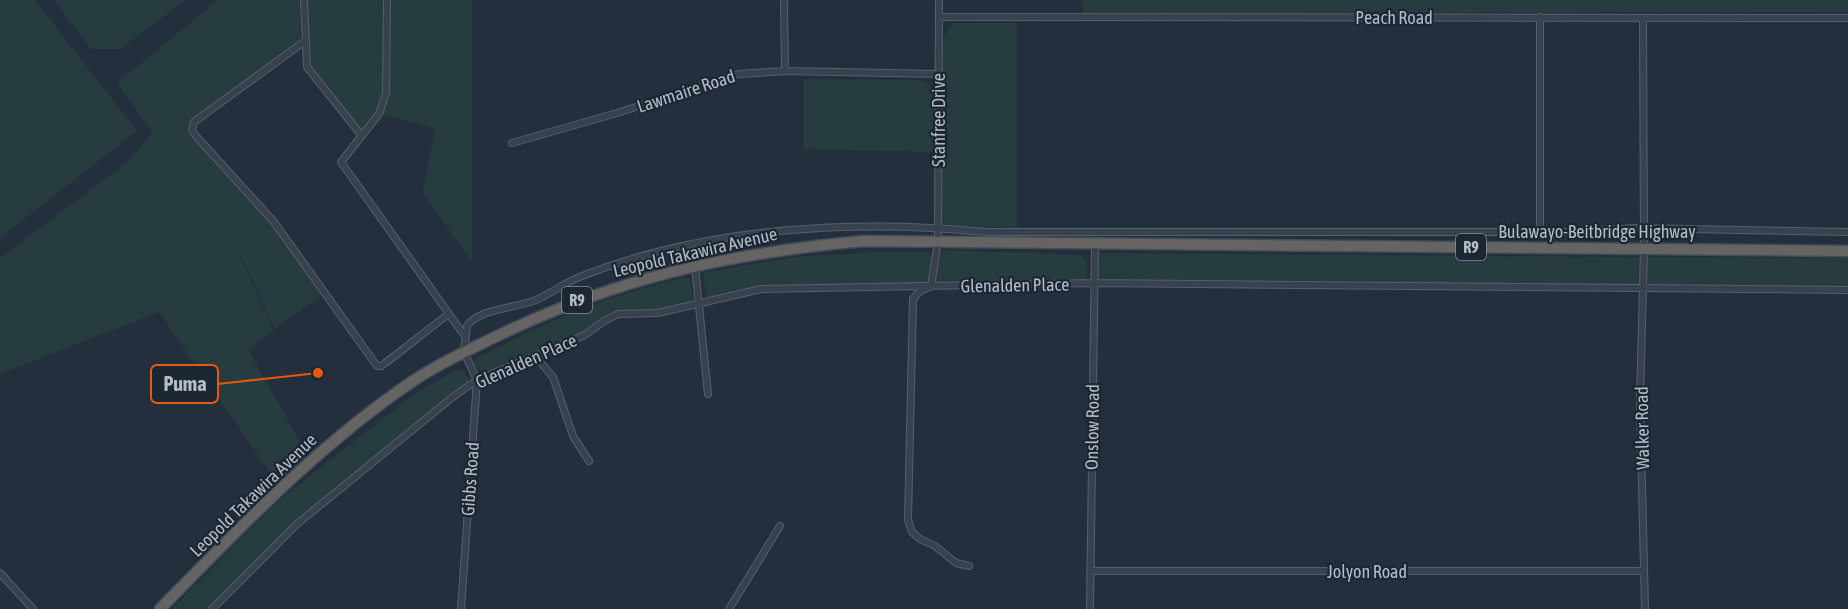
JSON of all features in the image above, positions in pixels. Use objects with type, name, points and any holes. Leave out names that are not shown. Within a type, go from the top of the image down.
[{"type":"highway","name":"Leopold Takawira Avenue","points":[[160,609],[275,492],[323,450],[414,380],[464,352],[578,300],[649,276],[787,248],[864,242],[938,241],[1095,244]]},
{"type":"highway","name":"Bulawayo-Beitbridge Highway","points":[[1095,244],[1848,251]]},
{"type":"street","points":[[304,0],[307,68],[362,136]]},
{"type":"street","points":[[387,0],[386,93],[379,114],[341,162],[464,336]]},
{"type":"street","points":[[784,0],[785,71]]},
{"type":"street","name":"Stanfree Drive","points":[[931,286],[938,241],[939,0]]},
{"type":"street","name":"Peach Road","points":[[939,17],[1848,18]]},
{"type":"street","points":[[1540,17],[1540,232]]},
{"type":"street","name":"Walker Road","points":[[1643,19],[1644,288],[1640,410],[1645,609]]},
{"type":"street","points":[[305,41],[194,122],[192,130],[274,222],[376,366],[381,366],[412,344],[421,333],[449,314]]},
{"type":"street","name":"Lawmaire Road","points":[[512,143],[663,100],[728,76],[785,71],[938,74]]},
{"type":"street","points":[[464,352],[464,336],[467,326],[476,317],[538,299],[581,276],[689,243],[766,233],[937,228],[987,232],[1540,232],[1644,229],[1848,232]]},
{"type":"street","points":[[1046,231],[1046,243]]},
{"type":"street","points":[[1071,244],[1072,231]]},
{"type":"street","points":[[1208,245],[1220,232]]},
{"type":"street","name":"Onslow Road","points":[[1090,609],[1095,244]]},
{"type":"street","points":[[695,267],[708,394]]},
{"type":"street","name":"Glenalden Place","points":[[212,609],[297,524],[477,380],[585,334],[618,314],[658,313],[761,289],[1094,282],[1848,290]]},
{"type":"street","points":[[931,286],[920,291],[914,298],[908,520],[912,532],[920,539],[935,546],[956,563],[969,566]]},
{"type":"street","name":"Gibbs Road","points":[[461,609],[477,380],[464,352]]},
{"type":"street","points":[[535,356],[554,377],[573,436],[589,461]]},
{"type":"street","points":[[729,609],[780,526]]},
{"type":"street","name":"Jolyon Road","points":[[1090,571],[1644,571]]},
{"type":"street","points":[[0,573],[33,609]]},
{"type":"green space","points":[[0,0],[35,0],[137,131],[0,238]]},
{"type":"green space","points":[[54,0],[186,0],[120,49],[91,49]]},
{"type":"green space","points":[[218,0],[300,0],[300,39],[191,122],[188,131],[272,224],[321,295],[275,329],[240,254],[163,309],[239,255],[274,330],[248,350],[309,458],[278,484],[159,312],[0,374],[0,258],[129,161],[152,133],[117,83]]},
{"type":"green space","points":[[308,0],[384,0],[383,93],[377,112],[362,131],[310,66]]},
{"type":"green space","points":[[390,0],[472,0],[472,262],[423,193],[435,129],[383,114],[388,93]]},
{"type":"green space","points":[[1082,0],[1848,0],[1848,12],[1083,14]]},
{"type":"green space","points":[[1017,22],[1017,228],[946,225],[941,219],[942,40],[953,23]]},
{"type":"green space","points":[[803,79],[920,80],[929,84],[934,92],[933,152],[803,149]]},
{"type":"green space","points":[[945,250],[1081,255],[1087,261],[1087,280],[935,284],[939,255]]},
{"type":"green space","points":[[879,252],[929,252],[932,268],[926,284],[762,287],[707,298],[703,276],[706,272],[795,257]]},
{"type":"green space","points":[[1096,253],[1637,257],[1642,261],[1642,286],[1096,281]]},
{"type":"green space","points":[[1647,257],[1848,258],[1848,287],[1649,285]]},
{"type":"green space","points":[[686,277],[690,279],[694,302],[656,311],[631,312],[483,374],[475,365],[474,360],[577,311],[631,292]]},
{"type":"green space","points":[[456,370],[465,372],[469,380],[468,384],[295,523],[210,609],[172,609],[279,500],[416,393]]},
{"type":"place","name":"Puma","points":[[318,373]]}]
